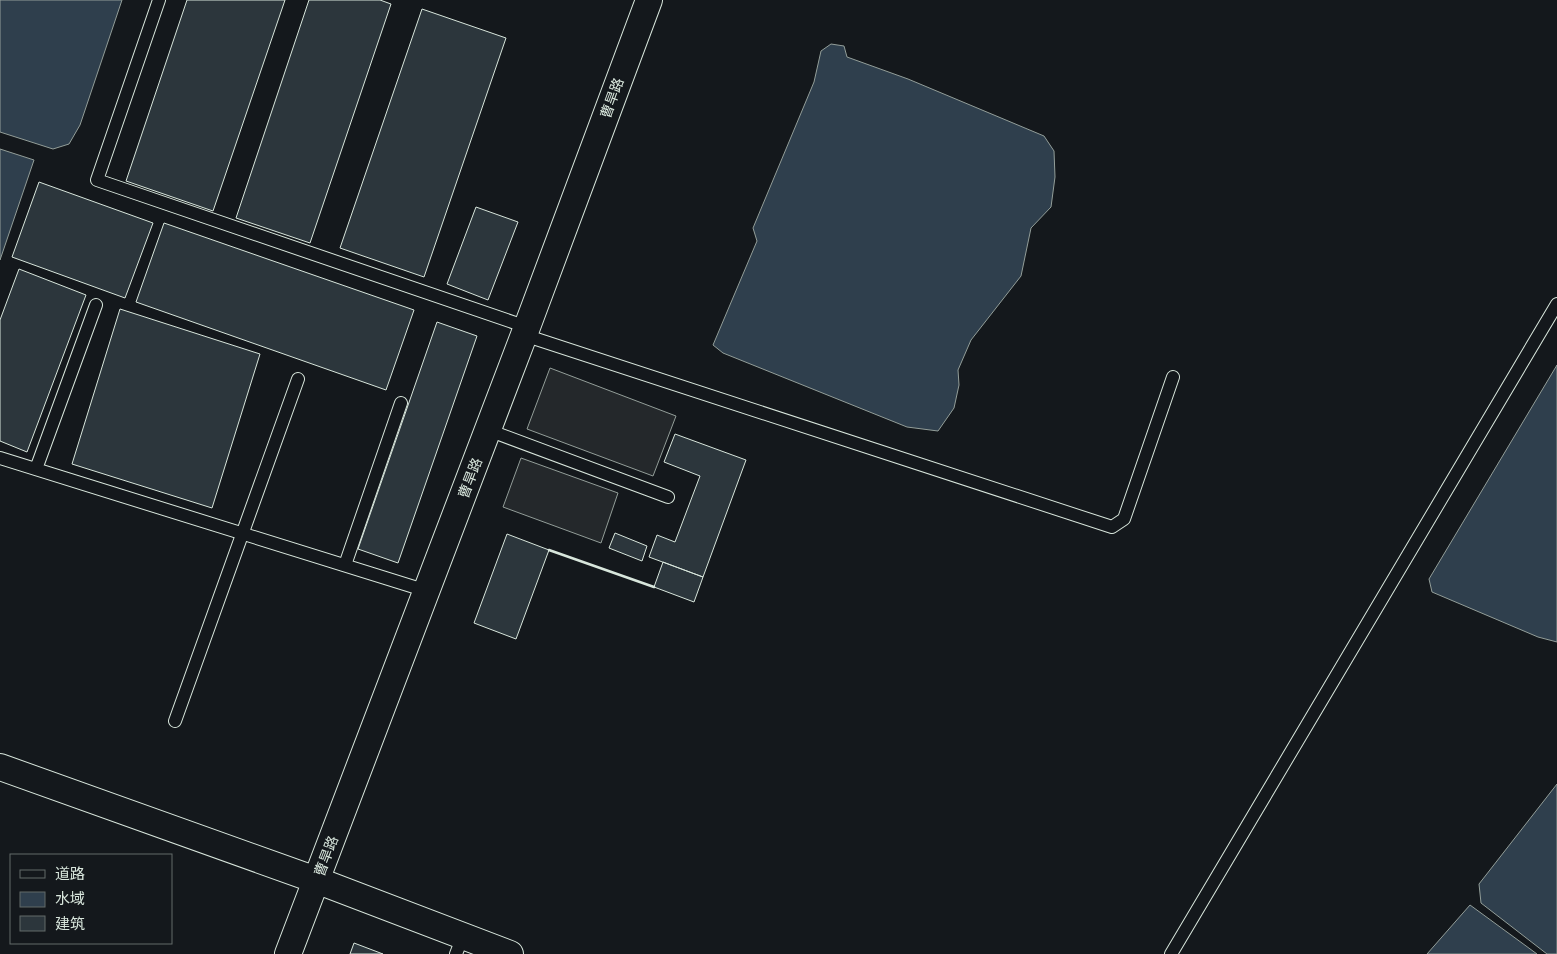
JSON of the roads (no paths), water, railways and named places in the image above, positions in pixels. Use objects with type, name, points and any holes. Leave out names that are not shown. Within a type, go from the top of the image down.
[{"type":"street","name":"曹旱路","points":[[288,954],[526,331],[649,0]]},
{"type":"street","points":[[0,767],[316,880],[460,945],[510,954]]},
{"type":"lane","points":[[158,0],[97,180],[526,331],[1112,527],[1124,519],[1173,377]]},
{"type":"lane","points":[[1171,954],[1557,304]]},
{"type":"lane","points":[[36,469],[96,305]]},
{"type":"lane","points":[[175,721],[298,379]]},
{"type":"lane","points":[[344,565],[401,404]]},
{"type":"lane","points":[[488,430],[668,497]]},
{"type":"lane","points":[[0,458],[427,590]]},
{"type":"water","points":[[0,0],[122,0],[80,125],[69,144],[53,149],[0,132]]},
{"type":"water","points":[[831,44],[844,46],[847,57],[908,79],[1044,136],[1054,151],[1055,177],[1051,207],[1031,228],[1021,276],[971,340],[958,370],[959,385],[954,408],[938,431],[907,427],[723,353],[713,345],[757,241],[753,228],[814,82],[821,51]]},
{"type":"water","points":[[0,149],[34,160],[0,260]]},
{"type":"water","points":[[1557,365],[1557,642],[1538,637],[1432,592],[1429,579]]},
{"type":"water","points":[[1557,784],[1557,954],[1547,954],[1481,903],[1479,884]]},
{"type":"water","points":[[1470,905],[1537,954],[1427,954]]}]
